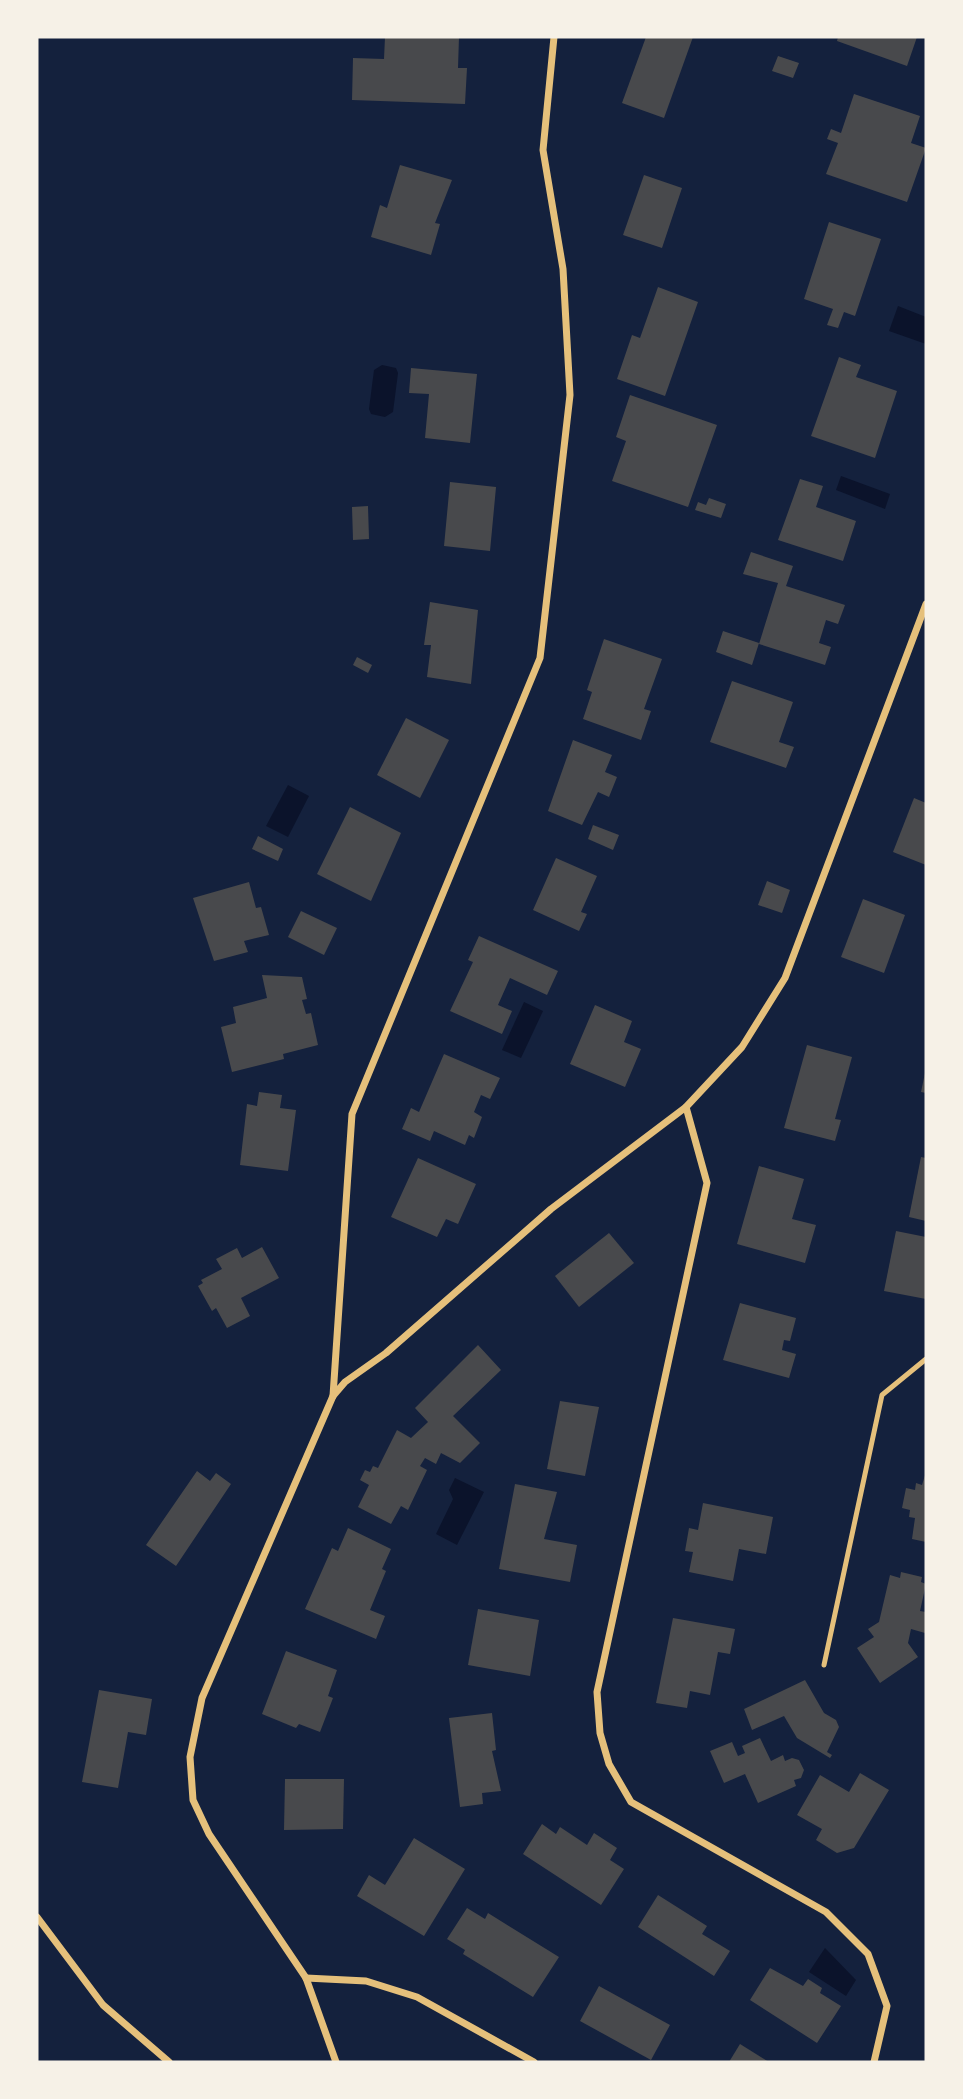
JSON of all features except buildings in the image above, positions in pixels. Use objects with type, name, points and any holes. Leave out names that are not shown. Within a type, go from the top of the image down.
[{"type":"street","points":[[333,1396],[352,1114],[540,658],[570,395],[563,269],[544,150],[554,37]]},
{"type":"street","points":[[336,2062],[306,1978],[209,1833],[193,1800],[190,1757],[202,1698],[333,1396],[345,1382],[386,1353],[551,1209],[686,1107],[742,1047],[785,978],[926,604]]},
{"type":"street","points":[[686,1107],[707,1183],[597,1692],[600,1733],[609,1764],[631,1802],[826,1912],[868,1954],[887,2006],[874,2062]]},
{"type":"street","points":[[37,1917],[103,2005],[169,2062]]},
{"type":"street","points":[[306,1978],[366,1981],[417,1997],[534,2062]]},
{"type":"lane","points":[[824,1665],[882,1395],[926,1359]]},
{"type":"water","points":[[898,306],[926,317],[926,344],[889,331]]},
{"type":"water","points":[[382,365],[396,368],[398,373],[393,412],[385,417],[371,414],[369,409],[374,370]]},
{"type":"water","points":[[841,476],[890,494],[885,509],[836,490]]},
{"type":"water","points":[[288,785],[309,796],[288,837],[266,826]]},
{"type":"water","points":[[524,1002],[543,1011],[521,1058],[502,1050]]},
{"type":"water","points":[[455,1478],[484,1492],[457,1545],[436,1534],[453,1499],[449,1490]]},
{"type":"water","points":[[825,1948],[856,1980],[846,1996],[809,1972]]}]
